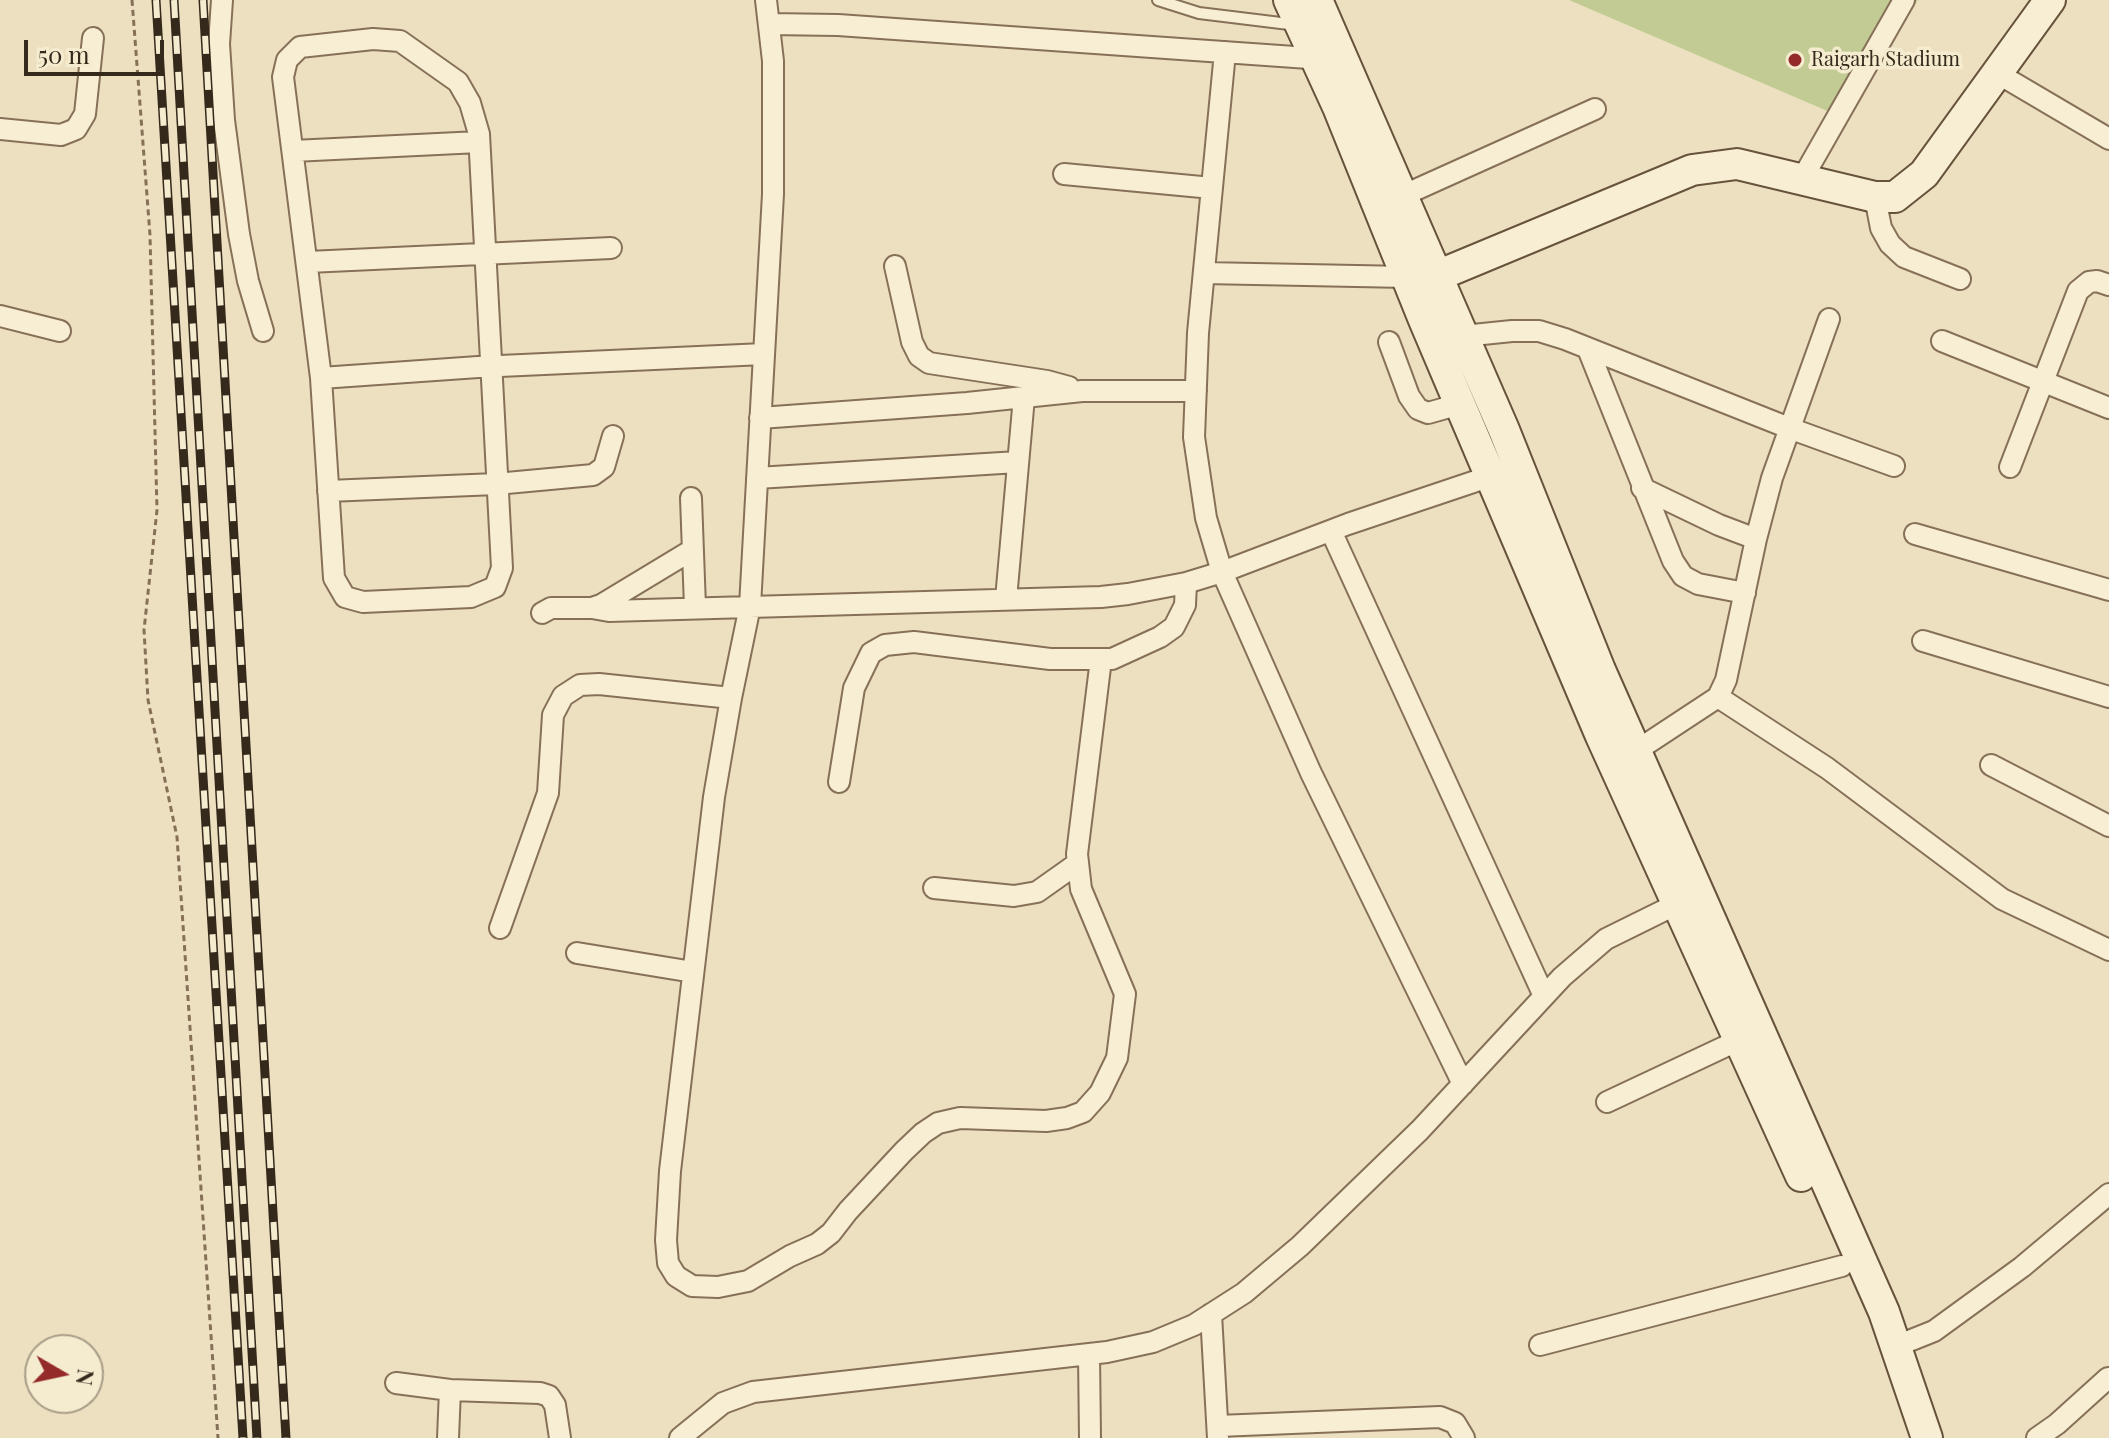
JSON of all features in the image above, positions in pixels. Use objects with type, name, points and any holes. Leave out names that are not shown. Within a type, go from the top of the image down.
[{"type":"street","points":[[222,0],[219,44],[224,120],[242,250],[263,331]]},
{"type":"street","points":[[766,0],[773,61],[774,138],[750,606],[714,797],[670,1171],[666,1240],[668,1263],[676,1276],[692,1286],[718,1287],[748,1281],[817,1244],[831,1233],[913,1142],[938,1123],[960,1118],[1046,1121],[1067,1118],[1083,1112],[1100,1093],[1117,1058],[1125,994],[1081,889],[1077,854],[1101,659]]},
{"type":"street","points":[[1802,179],[1904,0]]},
{"type":"street","points":[[1204,273],[1418,280],[1692,170],[1737,164],[1875,197],[1895,197],[1924,174],[2050,0]]},
{"type":"street","points":[[1308,12],[1390,201],[1460,404],[1601,736],[1687,898],[1776,1097],[1884,1312],[1927,1438]]},
{"type":"street","points":[[769,24],[838,25],[1329,59]]},
{"type":"street","points":[[0,129],[61,135],[76,129],[85,114],[93,38]]},
{"type":"street","points":[[373,39],[400,41],[458,82],[470,103],[479,142],[502,568],[495,587],[484,594],[363,602],[345,597],[334,578],[321,378],[283,77],[287,60],[300,47],[373,39]]},
{"type":"street","points":[[1225,52],[1204,273],[1194,437],[1206,518],[1222,572],[1311,773],[1463,1084]]},
{"type":"street","points":[[1997,73],[2109,139]]},
{"type":"street","points":[[1390,201],[1595,109]]},
{"type":"street","points":[[293,151],[479,142]]},
{"type":"street","points":[[1064,174],[1212,188]]},
{"type":"street","points":[[1875,197],[1881,228],[1890,244],[1904,257],[1960,279]]},
{"type":"street","points":[[308,262],[611,248]]},
{"type":"street","points":[[895,266],[912,342],[919,356],[929,363],[1047,381],[1082,391]]},
{"type":"street","points":[[1418,280],[1463,336],[1636,751],[1739,1040],[1776,1097],[1842,1266],[1872,1330],[1894,1347]]},
{"type":"street","points":[[2010,467],[2078,291],[2089,282],[2109,285]]},
{"type":"street","points":[[0,316],[60,331]]},
{"type":"street","points":[[1636,751],[1718,697],[1730,667],[1756,539],[1789,428],[1829,319]]},
{"type":"street","points":[[1463,336],[1539,331],[1894,466]]},
{"type":"street","points":[[1942,341],[2109,408]]},
{"type":"street","points":[[1389,342],[1409,396],[1418,409],[1428,413],[1460,404]]},
{"type":"street","points":[[1588,349],[1673,561],[1683,576],[1698,584],[1745,593]]},
{"type":"street","points":[[321,378],[491,366],[764,354]]},
{"type":"street","points":[[760,418],[1082,391],[1196,391]]},
{"type":"street","points":[[1006,599],[1024,397]]},
{"type":"street","points":[[328,491],[496,484],[593,475],[604,467],[613,436]]},
{"type":"street","points":[[757,478],[1018,462]]},
{"type":"street","points":[[542,613],[551,608],[609,611],[1101,597],[1186,583],[1222,572],[1491,476]]},
{"type":"street","points":[[1642,488],[1756,539]]},
{"type":"street","points":[[691,498],[695,607]]},
{"type":"street","points":[[1331,531],[1544,996]]},
{"type":"street","points":[[1915,534],[2109,590]]},
{"type":"street","points":[[592,608],[692,550]]},
{"type":"street","points":[[839,782],[854,688],[871,653],[885,645],[914,642],[1050,659],[1112,659],[1160,637],[1174,627],[1185,605],[1186,583]]},
{"type":"street","points":[[1923,641],[2109,697]]},
{"type":"street","points":[[500,928],[548,793],[553,715],[563,696],[580,685],[599,684],[731,698]]},
{"type":"street","points":[[1718,697],[1827,768],[2002,899],[2109,950]]},
{"type":"street","points":[[1991,765],[2109,826]]},
{"type":"street","points":[[934,888],[1014,896],[1037,892],[1078,863]]},
{"type":"street","points":[[680,1438],[723,1403],[753,1392],[1089,1354],[1153,1342],[1194,1325],[1244,1293],[1300,1246],[1420,1130],[1544,996],[1606,939],[1687,898]]},
{"type":"street","points":[[577,953],[693,972]]},
{"type":"street","points":[[1607,1102],[1739,1040]]},
{"type":"street","points":[[1894,1347],[1934,1331],[2022,1267],[2109,1194]]},
{"type":"street","points":[[1540,1345],[1842,1266]]},
{"type":"street","points":[[1211,1314],[1218,1432],[1440,1417],[1455,1423],[1464,1438]]},
{"type":"street","points":[[1089,1354],[1090,1438]]},
{"type":"street","points":[[2037,1438],[2108,1378]]},
{"type":"street","points":[[396,1383],[450,1390],[540,1393],[549,1396],[555,1405],[560,1438]]},
{"type":"street","points":[[448,1438],[450,1390]]},
{"type":"lane","points":[[1158,0],[1199,13],[1308,12]]},
{"type":"path","points":[[132,0],[150,235],[157,510],[144,630],[148,700],[178,851],[218,1438]]},
{"type":"green space","name":"Raigarh Stadium","points":[[1569,0],[1918,0],[1846,119]]},
{"type":"railway","points":[[156,0],[243,1438]]},
{"type":"railway","points":[[174,0],[257,1438]]},
{"type":"railway","points":[[203,0],[286,1438]]},
{"type":"place","name":"Raigarh Stadium","points":[[1795,60]]}]
